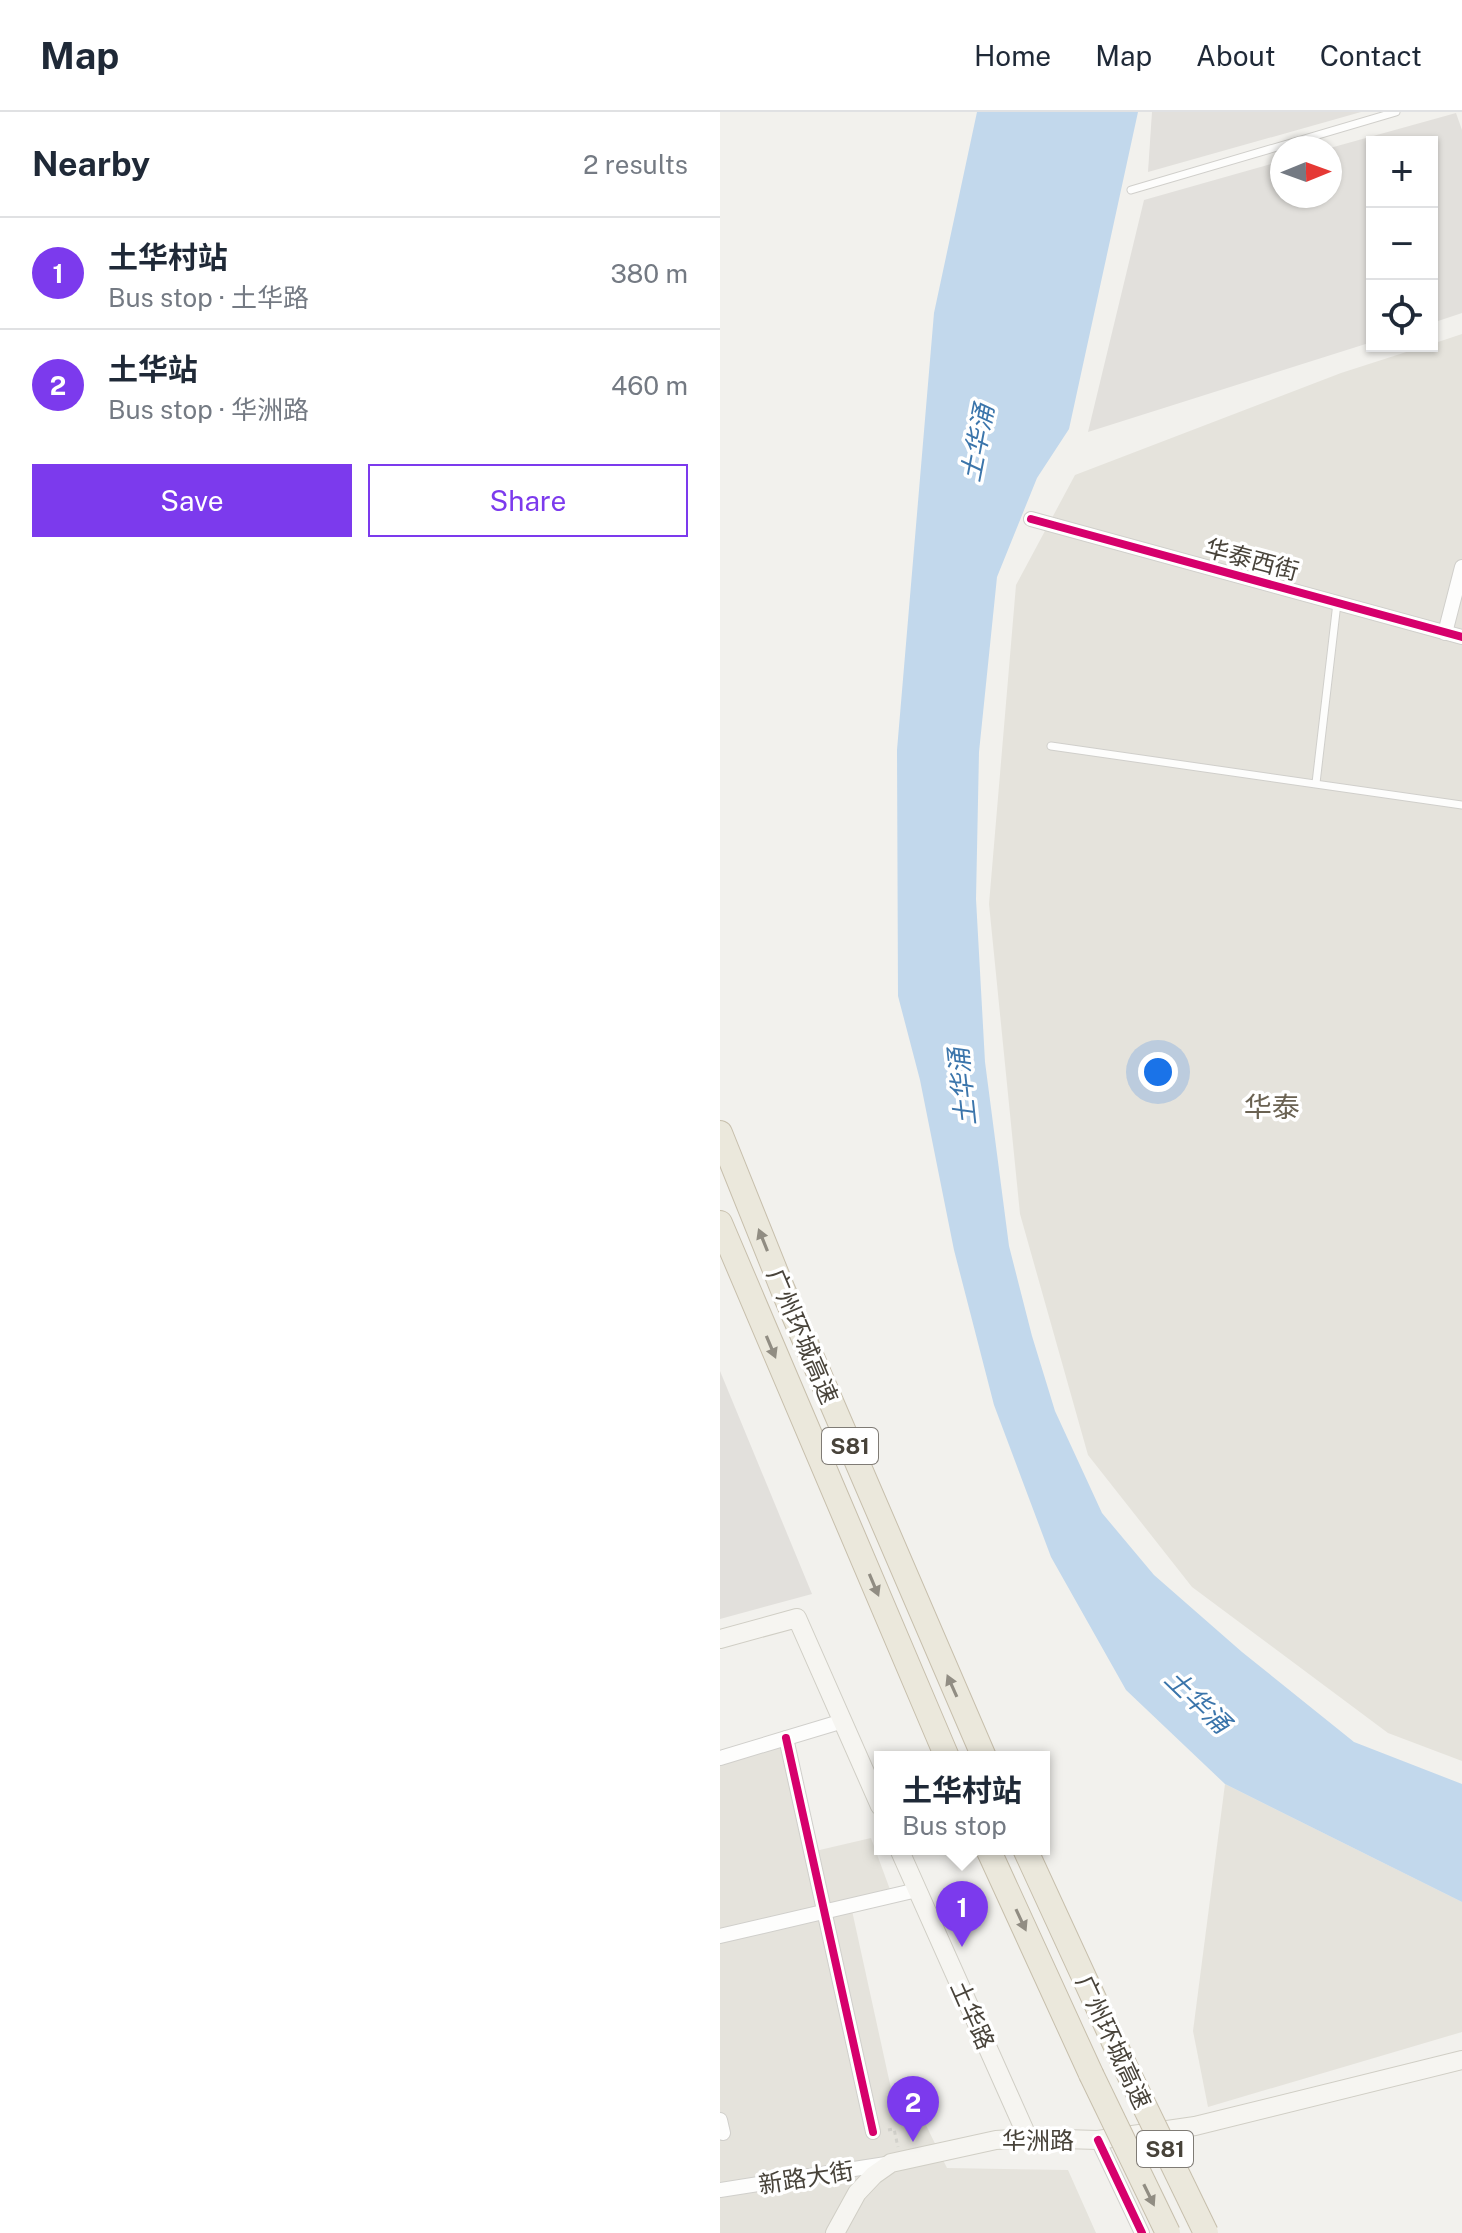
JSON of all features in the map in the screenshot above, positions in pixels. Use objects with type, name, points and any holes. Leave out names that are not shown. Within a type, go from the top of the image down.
[{"type":"highway","name":"广州环城高速","points":[[720,1133],[789,1304],[981,1751]]},
{"type":"highway","name":"广州环城高速","points":[[720,1223],[944,1751]]},
{"type":"highway","name":"广州环城高速","points":[[991,1855],[1168,2233]]},
{"type":"highway","name":"广州环城高速","points":[[1028,1855],[1206,2233]]},
{"type":"main road","points":[[720,1639],[797,1618],[874,1792]]},
{"type":"main road","name":"土华路","points":[[902,1855],[1028,2138]]},
{"type":"main road","name":"华洲路","points":[[835,2233],[857,2193],[874,2175],[896,2162],[996,2140],[1098,2140],[1195,2126],[1462,2060]]},
{"type":"street","name":"华泰西街","points":[[1031,519],[1462,637]]},
{"type":"street","points":[[1445,633],[1462,567]]},
{"type":"street","points":[[720,1758],[843,1721]]},
{"type":"street","points":[[786,1738],[873,2132]]},
{"type":"street","points":[[720,1936],[917,1890]]},
{"type":"street","points":[[1098,2140],[1142,2233]]},
{"type":"street","name":"新路大街","points":[[720,2190],[896,2162]]},
{"type":"lane","points":[[1131,190],[1396,112]]},
{"type":"lane","points":[[1316,783],[1337,603]]},
{"type":"lane","points":[[1051,746],[1462,805]]},
{"type":"path","points":[[873,2132],[894,2129],[896,2162]]},
{"type":"shaded area","points":[[1152,112],[1361,112],[1270,136],[1148,172]]},
{"type":"shaded area","points":[[1456,113],[1462,130],[1462,313],[1438,321],[1438,136],[1373,136]]},
{"type":"shaded area","points":[[1366,138],[1366,344],[1088,432],[1144,200],[1270,164],[1270,208],[1342,208],[1342,145]]},
{"type":"shaded area","points":[[1462,334],[1462,1761],[1388,1733],[1192,1587],[1088,1455],[1020,1214],[989,904],[1016,585],[1075,475],[1341,373],[1406,352],[1438,352],[1438,342]]},
{"type":"shaded area","points":[[720,1371],[812,1594],[720,1619]]},
{"type":"shaded area","points":[[786,1738],[811,1852],[871,1838],[874,1855],[877,1855],[892,1895],[851,1906],[897,2116],[922,2117],[947,2168],[1068,2170],[1096,2233],[720,2233],[720,1758]]},
{"type":"shaded area","points":[[1225,1784],[1462,1902],[1462,2032],[1208,2107],[1193,2031]]},
{"type":"water","name":"土华涌","points":[[977,112],[1138,112],[1069,429],[1037,478],[997,577],[979,752],[976,899],[985,1062],[1009,1246],[1032,1336],[1055,1411],[1102,1513],[1154,1575],[1242,1652],[1354,1742],[1462,1784],[1462,1902],[1225,1784],[1126,1690],[1051,1557],[994,1405],[954,1250],[920,1080],[898,996],[897,750],[934,313]]},
{"type":"cycle path","points":[[1031,519],[1462,637]]},
{"type":"cycle path","points":[[786,1738],[873,2132]]},
{"type":"cycle path","points":[[1098,2140],[1142,2233]]},
{"type":"place","name":"土华村站","points":[[962,1947]]},
{"type":"place","name":"土华站","points":[[913,2142]]},
{"type":"district","name":"华泰","points":[[1272,1106]]}]
